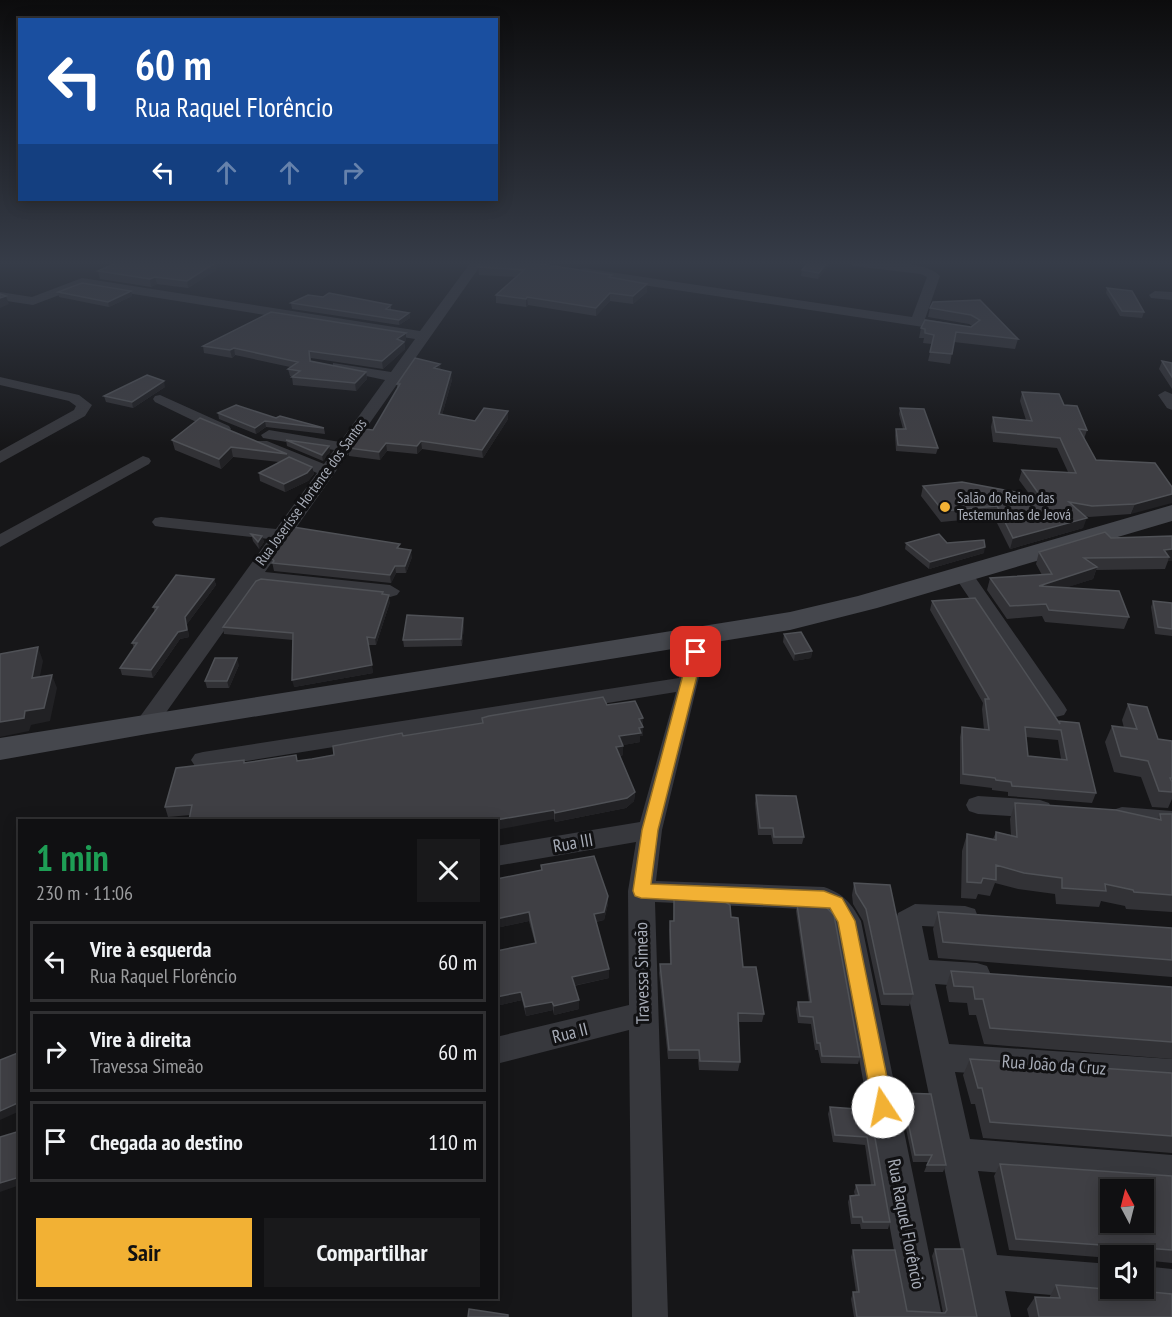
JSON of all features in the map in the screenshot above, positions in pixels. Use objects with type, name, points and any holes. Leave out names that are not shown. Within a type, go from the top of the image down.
[{"type":"main road","points":[[0,749],[147,723],[814,616],[1172,513]]},
{"type":"street","points":[[345,323],[424,336]]},
{"type":"street","name":"Rua Joserísse Hortence dos Santos","points":[[147,723],[250,576],[433,323]]},
{"type":"street","points":[[927,323],[959,328]]},
{"type":"street","points":[[328,365],[393,377]]},
{"type":"street","points":[[0,381],[74,398],[84,405],[80,413],[0,458]]},
{"type":"street","points":[[160,399],[327,471]]},
{"type":"street","points":[[245,434],[288,441],[306,440],[344,447]]},
{"type":"street","points":[[0,542],[142,461]]},
{"type":"street","points":[[161,522],[280,536]]},
{"type":"street","points":[[963,574],[1056,711]]},
{"type":"street","points":[[250,576],[390,591]]},
{"type":"street","name":"Travessa Simeão","points":[[651,1317],[641,891],[650,830],[689,683],[699,636]]},
{"type":"street","points":[[203,760],[689,683]]},
{"type":"street","points":[[978,805],[1058,811]]},
{"type":"street","points":[[1103,814],[1172,820]]},
{"type":"street","name":"Rua III","points":[[498,856],[650,830]]},
{"type":"street","name":"Rua Raquel Florêncio","points":[[641,891],[824,898],[836,903],[841,910],[847,921],[924,1316]]},
{"type":"street","points":[[986,918],[915,915],[908,921],[993,1317]]},
{"type":"street","points":[[918,971],[999,977]]},
{"type":"street","name":"Rua II","points":[[498,1050],[643,1014]]},
{"type":"street","name":"Rua João da Cruz","points":[[937,1057],[1172,1072]]},
{"type":"street","points":[[957,1154],[1172,1171]]},
{"type":"street","points":[[983,1272],[1100,1281]]},
{"type":"street","points":[[1154,1285],[1172,1287]]},
{"type":"building","points":[[248,323],[345,323],[406,333],[397,339],[404,342],[382,361],[309,351],[310,361],[366,372],[355,383],[292,377],[300,371],[288,369],[298,362],[234,348],[230,350],[203,346]]},
{"type":"building","points":[[923,323],[948,323],[971,327],[976,323],[1003,323],[1018,339],[956,332],[952,354],[930,352],[934,335],[925,333],[925,329],[921,328]]},
{"type":"building","points":[[415,358],[440,364],[434,368],[451,372],[439,414],[475,421],[484,408],[508,411],[482,450],[421,441],[417,446],[386,443],[379,452],[348,448],[364,429],[373,430],[400,384],[397,384]]},
{"type":"building","points":[[1162,361],[1172,363],[1172,377]]},
{"type":"building","points":[[147,375],[164,381],[132,402],[104,396]]},
{"type":"building","points":[[1022,392],[1059,394],[1064,405],[1077,406],[1087,430],[1079,429],[1096,460],[1155,463],[1172,487],[1172,494],[1135,504],[1092,506],[1069,502],[1087,518],[1013,538],[997,506],[943,511],[923,486],[962,482],[1041,497],[1022,470],[1076,473],[1060,438],[996,432],[993,417],[1032,421]]},
{"type":"building","points":[[236,405],[276,418],[280,416],[324,428],[265,421],[255,428],[218,413]]},
{"type":"building","points":[[900,408],[924,409],[938,448],[898,445],[896,429],[906,429]]},
{"type":"building","points":[[200,418],[287,454],[231,447],[219,459],[172,440]]},
{"type":"building","points":[[286,440],[329,446],[322,455]]},
{"type":"building","points":[[289,457],[312,467],[307,473],[284,484],[259,473]]},
{"type":"building","points":[[293,527],[400,544],[397,548],[411,550],[405,566],[395,566],[390,575],[272,563],[274,561],[271,557]]},
{"type":"building","points":[[1105,532],[1111,538],[1172,536],[1172,549],[1164,550],[1169,557],[1084,558],[1097,567],[1039,586],[1119,591],[1129,617],[1049,610],[1046,604],[1010,606],[990,578],[1052,574],[1039,552]]},
{"type":"building","points":[[251,534],[262,536],[258,542]]},
{"type":"building","points":[[939,534],[947,543],[984,540],[985,547],[930,562],[906,543]]},
{"type":"building","points":[[176,575],[214,579],[185,617],[187,630],[178,632],[151,670],[120,668],[137,643],[132,643],[158,607],[153,607]]},
{"type":"building","points":[[261,579],[383,592],[382,594],[389,595],[375,638],[367,637],[372,665],[292,680],[293,633],[223,627],[256,581]]},
{"type":"building","points":[[975,598],[1060,724],[1059,721],[1079,723],[1096,793],[1012,786],[1011,782],[995,778],[963,774],[962,727],[989,730],[985,699],[989,699],[932,601]],"holes":[[[1025,727],[1061,730],[1067,760],[1028,756]]]},
{"type":"building","points":[[1153,601],[1172,603],[1172,629],[1158,627]]},
{"type":"building","points":[[407,615],[463,618],[461,639],[403,640]]},
{"type":"building","points":[[801,632],[812,651],[795,654],[784,634]]},
{"type":"building","points":[[38,647],[32,678],[52,675],[44,708],[25,711],[24,718],[0,722],[0,654]]},
{"type":"building","points":[[215,658],[237,658],[227,681],[205,681]]},
{"type":"building","points":[[603,697],[607,705],[635,701],[643,718],[639,719],[643,727],[639,728],[641,733],[619,736],[623,746],[616,747],[635,792],[627,798],[555,813],[554,810],[498,820],[189,819],[192,805],[165,807],[176,768],[244,760],[244,763],[296,755],[297,761],[312,759],[334,755],[333,746],[402,733],[403,736],[483,723],[482,718]]},
{"type":"building","points":[[1128,704],[1147,707],[1158,739],[1172,741],[1172,778],[1170,778],[1172,792],[1159,791],[1148,761],[1121,756],[1112,726],[1137,729]]},
{"type":"building","points":[[756,795],[796,796],[804,837],[774,837],[773,828],[760,828]]},
{"type":"building","points":[[1015,803],[1116,810],[1161,820],[1160,814],[1172,814],[1172,895],[1134,892],[1105,884],[1106,891],[1062,888],[1062,878],[1024,873],[996,865],[996,880],[983,878],[981,883],[967,882],[967,834],[996,840],[996,832],[1017,837]]},
{"type":"building","points":[[594,856],[608,896],[604,912],[594,914],[609,969],[572,977],[579,1000],[554,1006],[552,1002],[525,1007],[521,992],[498,997],[498,951],[536,943],[529,912],[498,919],[498,879],[542,870],[541,865]]},
{"type":"building","points":[[854,883],[890,885],[913,994],[884,994],[866,909],[856,893]]},
{"type":"building","points":[[674,897],[719,898],[730,905],[731,917],[738,918],[743,967],[756,967],[764,1014],[738,1013],[740,1062],[700,1061],[699,1050],[669,1050],[660,964],[671,964],[670,921],[674,921]]},
{"type":"building","points":[[797,904],[824,905],[834,915],[860,1057],[822,1056],[820,1043],[817,1043],[813,1017],[800,1016],[798,1002],[811,1002]]},
{"type":"building","points":[[938,912],[1172,928],[1172,960],[943,942]]},
{"type":"building","points":[[951,971],[1172,987],[1172,1042],[990,1028],[983,999],[975,999],[973,987],[954,986]]},
{"type":"building","points":[[18,1053],[18,1103],[0,1111],[0,1060]]},
{"type":"building","points":[[970,1059],[1172,1073],[1172,1136],[990,1122],[982,1088],[978,1088]]},
{"type":"building","points":[[902,1093],[931,1094],[946,1165],[927,1165],[932,1155],[915,1155]]},
{"type":"building","points":[[830,1107],[870,1110],[890,1222],[863,1222],[862,1217],[853,1217],[850,1196],[859,1195],[856,1185],[875,1185],[867,1137],[835,1135]]},
{"type":"building","points":[[18,1132],[18,1178],[0,1183],[0,1137]]},
{"type":"building","points":[[1000,1164],[1172,1176],[1172,1250],[1154,1249],[1154,1245],[1101,1245],[1016,1239]]},
{"type":"building","points":[[935,1249],[963,1249],[977,1317],[857,1317],[853,1292],[859,1292],[853,1250],[895,1250],[907,1311],[945,1313],[947,1310]]},
{"type":"building","points":[[1056,1285],[1100,1289],[1100,1299],[1154,1299],[1154,1292],[1172,1294],[1172,1317],[1039,1317],[1035,1297],[1060,1298]]},
{"type":"building","points":[[469,1309],[508,1315],[508,1317],[468,1317]]},
{"type":"place","name":"Salão do Reino das Testemunhas de Jeová","points":[[945,507]]},
{"type":"route","points":[[696,652],[650,830],[641,891],[824,898],[836,903],[847,921],[883,1107]]}]
